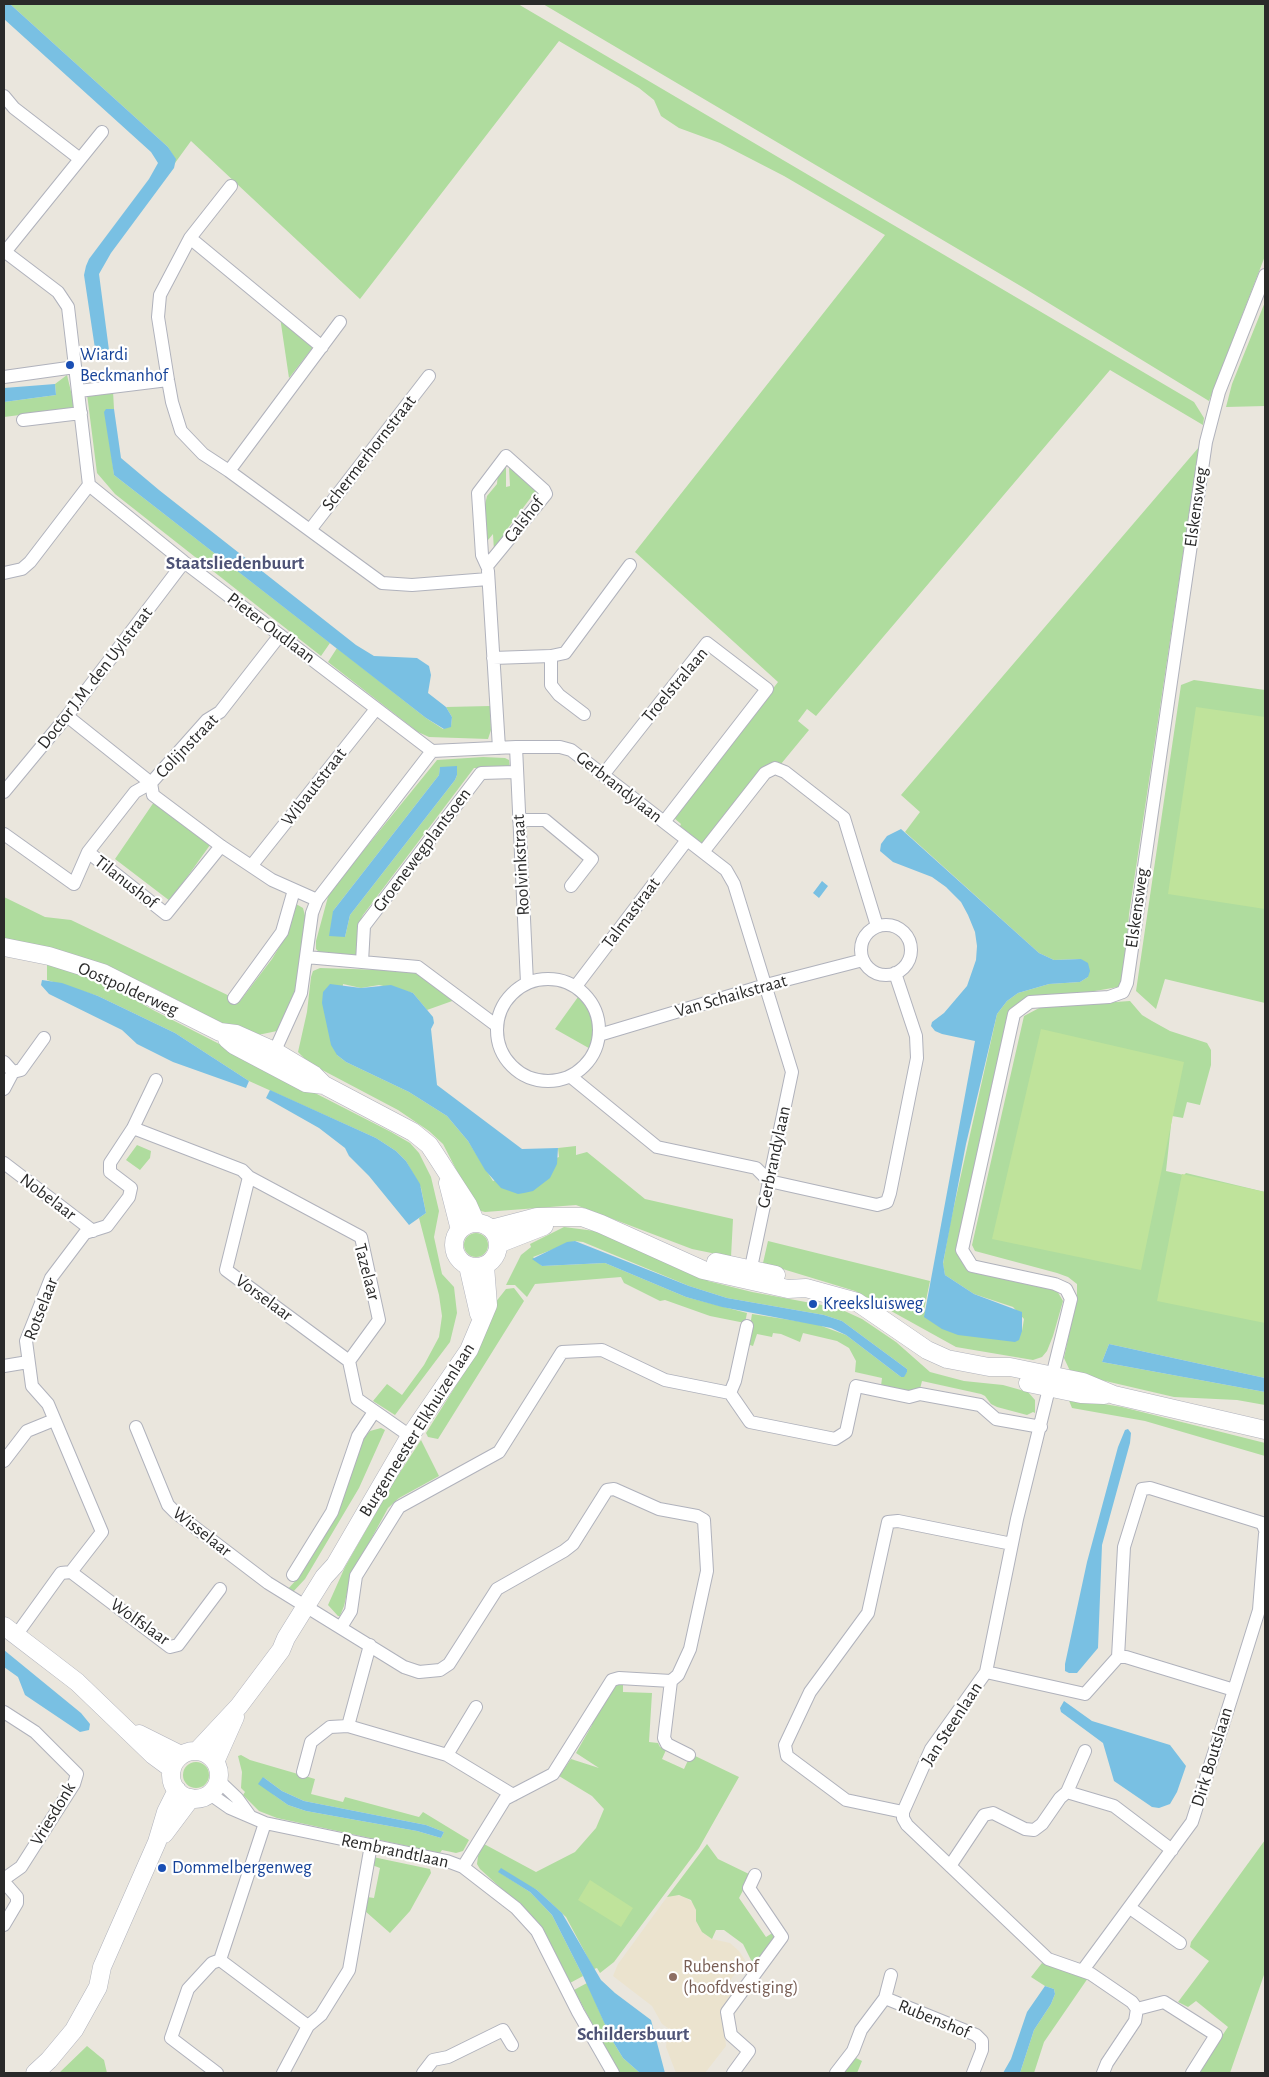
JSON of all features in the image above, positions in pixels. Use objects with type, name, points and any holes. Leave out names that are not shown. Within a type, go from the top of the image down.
[{"type":"street","points":[[4,96],[14,108],[80,159]]},
{"type":"street","points":[[4,573],[22,569],[30,562],[88,485],[79,391],[68,307],[58,292],[5,252],[102,132]]},
{"type":"street","points":[[231,186],[190,238],[160,295],[158,317],[172,402],[181,431],[203,454],[382,583],[412,585],[488,573]]},
{"type":"street","points":[[190,238],[322,347]]},
{"type":"street","name":"Elskensweg","points":[[1052,1382],[1071,1299],[1066,1289],[1055,1284],[972,1266],[962,1250],[1014,1014],[1030,1002],[1109,997],[1123,992],[1127,983],[1206,442],[1219,392],[1265,275]]},
{"type":"street","points":[[229,471],[340,322]]},
{"type":"street","points":[[4,377],[75,367]]},
{"type":"street","name":"Schermerhornstraat","points":[[310,530],[429,376]]},
{"type":"street","points":[[79,391],[168,380]]},
{"type":"street","points":[[23,420],[81,413]]},
{"type":"street","name":"Calshof","points":[[488,573],[546,494],[544,490],[506,456],[478,493],[482,555],[488,573],[499,748]]},
{"type":"street","name":"Pieter Oudlaan","points":[[88,485],[184,562],[432,751]]},
{"type":"street","name":"Doctor J.M. den Uylstraat","points":[[4,792],[67,716],[184,562]]},
{"type":"street","points":[[494,658],[551,656],[565,653],[630,565]]},
{"type":"street","name":"Colijnstraat","points":[[88,852],[135,792],[151,783],[207,720],[220,712],[280,634]]},
{"type":"street","name":"Troelstralaan","points":[[603,775],[707,643],[767,689],[664,822]]},
{"type":"street","points":[[551,656],[551,685],[558,695],[584,714]]},
{"type":"street","name":"Wibautstraat","points":[[252,866],[376,709]]},
{"type":"street","points":[[67,716],[151,783],[153,796],[221,846],[272,880],[317,900]]},
{"type":"street","name":"Gerbrandylaan","points":[[432,751],[516,747],[562,747],[571,750],[726,870],[734,884],[792,1072],[749,1275]]},
{"type":"street","name":"Roolvinkstraat","points":[[516,747],[527,983]]},
{"type":"street","points":[[271,1058],[302,994],[312,913],[317,900],[432,751]]},
{"type":"street","points":[[703,852],[765,773],[775,768],[785,772],[844,818],[877,926]]},
{"type":"street","name":"Groenewegplantsoen","points":[[362,962],[364,926],[481,772],[516,772]]},
{"type":"street","points":[[519,820],[545,820],[592,859],[571,886]]},
{"type":"street","points":[[4,834],[74,884],[88,852]]},
{"type":"street","name":"Talmastraat","points":[[576,986],[687,840]]},
{"type":"street","name":"Tilanushof","points":[[88,852],[166,914],[221,846]]},
{"type":"street","points":[[234,998],[282,932],[294,890]]},
{"type":"street","points":[[893,925],[906,934],[910,941],[911,956],[902,969],[895,973],[881,974],[874,972],[863,960],[861,950],[864,938],[877,926],[893,925]]},
{"type":"street","name":"Oostpolderweg","points":[[4,947],[49,956],[102,973],[220,1032],[236,1034],[271,1058],[314,1075],[324,1086],[413,1132],[429,1145],[444,1166],[481,1232]]},
{"type":"street","points":[[306,957],[418,967],[497,1026]]},
{"type":"street","name":"Van Schaikstraat","points":[[599,1035],[766,985],[863,960]]},
{"type":"street","points":[[570,1076],[657,1147],[756,1168],[770,1181],[877,1205],[887,1202],[917,1058],[916,1036],[895,973]]},
{"type":"street","points":[[554,979],[576,986],[591,1002],[598,1018],[599,1035],[590,1059],[570,1076],[553,1081],[535,1080],[519,1072],[507,1060],[499,1044],[497,1026],[500,1013],[506,1000],[527,983],[554,979]]},
{"type":"street","points":[[4,1089],[13,1072],[21,1070],[44,1038]]},
{"type":"street","points":[[4,1062],[13,1072]]},
{"type":"street","name":"Rotselaar","points":[[10,1630],[61,1574],[71,1572],[102,1532],[48,1404],[32,1386],[26,1341],[51,1278],[85,1233],[107,1226],[129,1196],[130,1188],[110,1172],[110,1163],[133,1128],[156,1080]]},
{"type":"street","points":[[133,1128],[242,1170],[249,1177]]},
{"type":"street","name":"Nobelaar","points":[[4,1163],[93,1231]]},
{"type":"street","name":"Vorselaar","points":[[249,1177],[226,1270],[349,1361]]},
{"type":"street","name":"Tazelaar","points":[[249,1177],[361,1237],[379,1320],[349,1361]]},
{"type":"street","points":[[481,1232],[495,1257],[476,1266],[457,1256],[454,1250],[454,1242],[481,1232],[563,1216],[582,1218],[601,1224],[686,1261],[705,1260],[749,1275],[794,1280],[806,1288],[857,1302],[927,1350],[947,1359],[989,1367],[1008,1377],[1052,1382],[1081,1394],[1114,1394],[1265,1430]]},
{"type":"street","name":"Burgemeester Elkhuizenlaan","points":[[183,1758],[239,1706],[281,1650],[301,1634],[310,1608],[331,1582],[335,1565],[410,1436],[469,1350],[481,1320],[476,1266]]},
{"type":"street","points":[[730,1393],[735,1381],[747,1326]]},
{"type":"street","points":[[341,1627],[351,1611],[356,1576],[399,1507],[499,1452],[562,1352],[602,1350],[665,1380],[730,1393],[750,1422],[836,1439],[846,1432],[856,1386],[909,1397],[920,1394],[980,1405],[996,1419],[1041,1427]]},
{"type":"street","points":[[349,1361],[357,1399],[410,1436]]},
{"type":"street","points":[[4,1366],[28,1362]]},
{"type":"street","name":"Jan Steenlaan","points":[[903,1812],[931,1749],[986,1672],[1012,1544],[1052,1382]]},
{"type":"street","points":[[293,1575],[332,1512],[358,1436],[374,1412]]},
{"type":"street","points":[[4,1461],[27,1431],[54,1420]]},
{"type":"street","name":"Wisselaar","points":[[136,1427],[168,1506],[268,1583],[404,1667],[420,1672],[440,1670],[449,1664],[497,1589],[568,1548],[607,1490],[614,1489],[659,1509],[697,1516],[704,1520],[706,1527],[707,1571],[690,1649],[678,1675],[671,1681]]},
{"type":"street","points":[[986,1672],[1085,1694],[1118,1657],[1124,1547],[1142,1489],[1150,1488],[1262,1523],[1265,1530]]},
{"type":"street","points":[[1012,1544],[898,1521],[888,1522],[868,1613],[810,1692],[785,1745],[787,1756],[846,1800],[903,1812],[903,1818],[907,1825],[1048,1959],[1083,1970],[1132,2002],[1137,2009],[1135,2021],[1106,2063],[1103,2073]]},
{"type":"street","points":[[1234,1690],[1259,1610],[1265,1534]]},
{"type":"street","name":"Wolfslaar","points":[[71,1572],[170,1646],[178,1645],[220,1589]]},
{"type":"street","points":[[10,1630],[77,1682],[125,1727],[183,1758],[204,1753],[215,1762],[219,1774],[214,1787],[184,1794],[158,1842],[102,1967],[98,1986],[74,2030],[49,2060],[35,2073]]},
{"type":"street","points":[[348,1726],[370,1645]]},
{"type":"street","name":"Dirk Boutslaan","points":[[1083,1970],[1192,1822],[1234,1690],[1126,1656],[1118,1657]]},
{"type":"street","points":[[463,1867],[505,1799],[553,1774],[612,1680],[619,1678],[671,1681],[664,1738],[667,1744],[689,1755]]},
{"type":"street","name":"Burgemeester Elkhuizenlaan","points":[[215,1762],[239,1706]]},
{"type":"street","points":[[447,1754],[476,1707]]},
{"type":"street","name":"Vriesdonk","points":[[4,1712],[35,1732],[76,1774],[74,1784],[20,1867],[4,1880]]},
{"type":"street","points":[[303,1772],[311,1742],[330,1727],[348,1726],[447,1754],[513,1795]]},
{"type":"street","points":[[950,1866],[984,1815],[993,1813],[1025,1830],[1034,1830],[1042,1824],[1060,1798],[1067,1792],[1085,1751]]},
{"type":"street","points":[[183,1758],[172,1780],[184,1794]]},
{"type":"street","name":"Rembrandtlaan","points":[[214,1787],[230,1808],[265,1823],[447,1861],[463,1867],[516,1908],[536,1931],[578,2012],[613,2073]]},
{"type":"street","points":[[1067,1792],[1114,1806],[1172,1850]]},
{"type":"street","points":[[220,1960],[265,1823]]},
{"type":"street","points":[[283,2073],[308,2026],[321,2016],[349,1970],[371,1845]]},
{"type":"street","points":[[732,2073],[749,2051],[731,2035],[727,2012],[782,1937],[750,1888],[755,1875]]},
{"type":"street","points":[[4,1880],[17,1897],[17,1903],[4,1925]]},
{"type":"street","points":[[1130,1908],[1180,1943]]},
{"type":"street","points":[[220,1960],[308,2026]]},
{"type":"street","points":[[217,2073],[171,2038],[188,1989],[212,1963],[220,1960]]},
{"type":"street","points":[[27,2073],[63,2023],[89,1981],[102,1967]]},
{"type":"street","name":"Rubenshof","points":[[836,2073],[853,2051],[861,2030],[885,1998],[891,1976]]},
{"type":"street","name":"Rubenshof","points":[[885,1998],[976,2035],[982,2041],[982,2050],[973,2073]]},
{"type":"street","points":[[1137,2009],[1164,2002],[1216,2035],[1192,2073]]},
{"type":"street","points":[[423,2073],[434,2060],[448,2057],[503,2030],[512,2045]]},
{"type":"shaded area","points":[[673,1895],[684,1896],[693,1903],[696,1910],[696,1921],[702,1932],[712,1939],[730,1943],[745,1960],[726,1986],[735,1994],[722,2011],[726,2046],[705,2073],[676,2073],[666,2047],[668,2028],[662,2024],[652,2006],[613,1976],[618,1964],[667,1897]]},
{"type":"green space","points":[[10,4],[518,4],[1194,402],[1204,418],[1203,425],[1110,370],[816,716],[807,709],[798,721],[809,730],[710,850],[680,826],[681,824],[674,818],[778,682],[635,552],[885,235],[784,176],[720,143],[679,128],[661,116],[654,100],[639,88],[559,41],[360,299],[191,141],[175,163],[175,159],[168,147]]},
{"type":"green space","points":[[543,4],[1265,4],[1265,256],[1209,401],[1024,288]]},
{"type":"green space","points":[[1265,302],[1265,406],[1226,407],[1232,384]]},
{"type":"green space","points":[[280,317],[314,346],[289,378]]},
{"type":"green space","points":[[67,375],[75,408],[4,417],[4,402],[56,395],[55,384]]},
{"type":"green space","points":[[113,391],[114,409],[106,409],[114,475],[330,643],[321,656],[115,494],[97,473],[87,394]]},
{"type":"green space","points":[[1199,447],[1129,914],[1124,986],[1089,992],[1029,998],[1014,1006],[1007,1017],[958,1255],[965,1267],[1056,1289],[1063,1301],[1053,1336],[1047,1351],[1042,1357],[1033,1360],[956,1347],[855,1291],[763,1263],[768,1241],[930,1281],[924,1310],[1022,1331],[1024,1319],[1013,1307],[974,1294],[945,1275],[943,1264],[950,1224],[997,1014],[1007,1001],[1018,993],[1049,984],[1080,982],[1088,977],[1081,959],[1054,960],[1039,953],[905,832],[920,812],[901,795]]},
{"type":"green space","points":[[506,465],[506,487],[510,486],[509,467],[537,490],[538,495],[536,498],[532,496],[508,528],[509,533],[494,551],[493,534],[488,540],[488,552],[484,509],[487,496],[497,484],[498,472]]},
{"type":"green space","points":[[337,648],[426,718],[443,729],[451,726],[452,717],[446,707],[490,706],[491,730],[488,739],[429,737],[418,732],[328,662]]},
{"type":"green space","points":[[1194,680],[1265,690],[1265,1003],[1165,979],[1156,1009],[1136,991],[1181,685]]},
{"type":"green space","points":[[1196,707],[1265,717],[1265,909],[1168,894]]},
{"type":"green space","points":[[483,757],[505,758],[509,760],[510,768],[474,768],[363,915],[359,923],[357,957],[319,952],[316,949],[316,941],[329,893],[437,760]],"holes":[[[440,768],[457,775],[350,915],[345,937],[333,911],[439,775]]]},
{"type":"green space","points":[[154,802],[210,845],[170,901],[115,859]]},
{"type":"green space","points":[[4,897],[45,917],[71,920],[240,1001],[272,959],[284,939],[296,904],[303,908],[307,923],[294,996],[285,1019],[277,1031],[253,1036],[229,1027],[146,984],[95,965],[4,941]]},
{"type":"green space","points":[[47,964],[92,977],[118,990],[153,1010],[391,1132],[410,1143],[419,1153],[431,1177],[439,1211],[434,1237],[442,1274],[454,1287],[457,1313],[450,1342],[395,1415],[373,1401],[387,1384],[402,1395],[424,1365],[439,1337],[442,1316],[439,1295],[419,1218],[426,1213],[421,1188],[406,1161],[396,1151],[376,1138],[249,1081],[175,1033],[98,996],[47,980]]},
{"type":"green space","points":[[320,968],[413,971],[455,1000],[427,1010],[413,993],[379,985],[361,988],[343,984],[337,1055],[346,1062],[409,1092],[447,1116],[468,1141],[493,1181],[559,1157],[558,1148],[576,1146],[576,1155],[587,1152],[645,1199],[733,1219],[731,1257],[692,1249],[576,1205],[485,1212],[477,1210],[443,1144],[429,1131],[398,1110],[309,1063],[298,1052],[307,1012],[311,977],[313,971]]},
{"type":"green space","points":[[586,995],[595,1008],[598,1023],[599,1038],[594,1051],[555,1029],[578,997]]},
{"type":"green space","points":[[1130,1001],[1142,1015],[1170,1031],[1207,1043],[1211,1050],[1211,1065],[1200,1105],[1187,1102],[1183,1118],[1172,1116],[1166,1171],[1184,1175],[1186,1173],[1265,1192],[1265,1378],[1109,1344],[1102,1362],[1265,1392],[1265,1405],[1237,1400],[1174,1397],[1071,1373],[1064,1358],[1077,1296],[1077,1284],[1068,1277],[1057,1273],[975,1251],[972,1245],[1024,1016],[1041,1007]]},
{"type":"green space","points":[[1041,1029],[1184,1062],[1141,1270],[992,1239]]},
{"type":"green space","points":[[137,1145],[151,1151],[150,1158],[140,1170],[126,1160]]},
{"type":"green space","points":[[1182,1174],[1265,1192],[1265,1323],[1157,1301]]},
{"type":"green space","points":[[564,1227],[595,1231],[708,1278],[708,1281],[752,1292],[838,1308],[862,1319],[896,1342],[930,1372],[964,1381],[1003,1385],[1028,1392],[1035,1400],[1035,1413],[1027,1415],[997,1407],[981,1394],[922,1381],[920,1389],[908,1392],[881,1386],[882,1378],[855,1372],[856,1361],[849,1348],[837,1341],[803,1333],[800,1342],[781,1334],[773,1333],[772,1337],[757,1334],[753,1346],[747,1344],[752,1314],[816,1324],[846,1335],[901,1377],[907,1372],[907,1369],[842,1321],[824,1315],[727,1298],[689,1286],[583,1242],[575,1241],[533,1257],[542,1266],[605,1263],[686,1297],[747,1313],[745,1323],[710,1316],[665,1300],[660,1301],[624,1283],[621,1277],[535,1284],[527,1297],[515,1285],[506,1285],[521,1255],[531,1247],[530,1244]]},
{"type":"green space","points":[[476,1233],[485,1236],[488,1245],[485,1254],[476,1257],[467,1254],[464,1245],[467,1236]]},
{"type":"green space","points":[[514,1288],[524,1301],[438,1439],[428,1437],[426,1433],[477,1352],[491,1308],[506,1289]]},
{"type":"green space","points":[[1068,1398],[1122,1407],[1265,1443],[1265,1456],[1145,1421],[1072,1408]]},
{"type":"green space","points":[[381,1428],[385,1430],[359,1488],[305,1579],[292,1593],[287,1590],[299,1577],[333,1522],[364,1438],[370,1431]]},
{"type":"green space","points":[[421,1440],[439,1476],[399,1498],[388,1508],[351,1576],[344,1606],[340,1616],[338,1616],[328,1605],[345,1567],[391,1486]]},
{"type":"green space","points":[[623,1683],[623,1692],[652,1693],[649,1742],[658,1743],[660,1747],[666,1750],[662,1759],[684,1769],[691,1754],[739,1777],[699,1848],[614,1962],[600,1973],[597,1968],[594,1969],[566,1917],[537,1890],[499,1872],[530,1892],[552,1915],[583,1976],[570,1983],[538,1922],[480,1869],[477,1864],[478,1856],[484,1844],[536,1872],[575,1852],[596,1828],[604,1809],[592,1796],[559,1776],[571,1759],[599,1768],[576,1753],[592,1725],[590,1723],[613,1686]]},
{"type":"green space","points":[[241,1755],[250,1760],[315,1779],[311,1794],[343,1802],[345,1797],[419,1817],[423,1812],[469,1840],[463,1851],[456,1853],[442,1850],[440,1853],[277,1818],[259,1811],[243,1795],[245,1792],[241,1788],[242,1772],[238,1756]],"holes":[[[263,1777],[282,1791],[304,1801],[426,1825],[444,1832],[441,1838],[417,1831],[306,1811],[288,1805],[274,1795]]]},
{"type":"green space","points":[[196,1762],[205,1766],[209,1775],[205,1784],[196,1788],[187,1784],[183,1775],[187,1766]]},
{"type":"green space","points":[[1265,1840],[1265,1972],[1230,2073],[1197,2073],[1228,2027],[1196,2001],[1188,2007],[1178,2002],[1209,1961],[1190,1947],[1191,1942]]},
{"type":"green space","points":[[707,1844],[718,1859],[751,1875],[739,1898],[766,1937],[775,1933],[775,1941],[757,1964],[751,1960],[743,1944],[724,1930],[716,1930],[712,1939],[702,1932],[696,1921],[696,1910],[691,1900],[679,1895],[667,1897]]},
{"type":"green space","points":[[373,1857],[430,1869],[431,1873],[410,1911],[390,1933],[365,1911],[367,1897],[374,1898],[380,1868],[372,1865]]},
{"type":"green space","points":[[590,1880],[633,1908],[621,1927],[578,1900]]},
{"type":"green space","points":[[1042,1963],[1088,1978],[1044,2042],[1034,2073],[1020,2073],[1034,2030],[1051,2004],[1055,1994],[1054,1989],[1045,1986],[1031,1977]]},
{"type":"green space","points":[[587,1983],[612,2040],[623,2058],[640,2073],[620,2073],[616,2068],[574,1990]]},
{"type":"green space","points":[[87,2046],[104,2060],[107,2073],[59,2073]]},
{"type":"green space","points":[[854,2057],[862,2061],[857,2073],[842,2073]]},
{"type":"water","points":[[4,4],[10,4],[168,147],[176,159],[174,168],[111,253],[99,274],[110,358],[97,362],[84,275],[86,266],[89,259],[149,179],[158,163],[151,152],[4,19]]},
{"type":"water","points":[[55,384],[56,395],[4,402],[4,388]]},
{"type":"water","points":[[106,409],[114,409],[121,458],[159,490],[356,645],[374,656],[417,658],[429,666],[431,675],[428,693],[446,707],[452,717],[451,727],[444,729],[426,718],[114,475],[104,412]]},
{"type":"water","points":[[457,766],[455,780],[350,915],[345,937],[329,936],[333,911],[439,775],[440,767]]},
{"type":"water","points":[[901,829],[1039,953],[1054,960],[1081,959],[1088,963],[1090,971],[1088,977],[1080,982],[1049,984],[1018,993],[1007,1001],[997,1014],[966,1144],[943,1263],[945,1275],[974,1294],[1022,1312],[1022,1331],[1019,1340],[1015,1342],[958,1335],[942,1329],[924,1317],[975,1041],[942,1034],[935,1031],[931,1026],[932,1022],[944,1013],[967,986],[976,960],[977,946],[975,932],[968,915],[961,902],[946,887],[932,877],[893,862],[880,851],[881,844],[887,836]]},
{"type":"water","points":[[822,881],[828,886],[819,898],[813,893]]},
{"type":"water","points":[[42,980],[62,983],[98,996],[175,1033],[249,1081],[246,1088],[173,1062],[137,1044],[122,1030],[49,994],[41,985]]},
{"type":"water","points":[[330,984],[361,988],[391,985],[413,993],[433,1017],[434,1023],[431,1029],[437,1085],[522,1149],[558,1148],[557,1164],[550,1178],[533,1191],[524,1193],[518,1194],[501,1188],[485,1170],[468,1141],[447,1116],[409,1092],[346,1062],[337,1055],[331,1045],[322,1003],[323,992]]},
{"type":"water","points":[[270,1090],[376,1138],[396,1151],[406,1161],[420,1184],[426,1213],[409,1225],[369,1176],[349,1156],[345,1148],[319,1128],[266,1098]]},
{"type":"water","points":[[575,1241],[689,1286],[727,1298],[824,1315],[842,1321],[907,1369],[907,1372],[904,1377],[901,1377],[846,1335],[831,1328],[722,1307],[686,1297],[605,1263],[542,1266],[532,1259],[567,1242]]},
{"type":"water","points":[[1109,1344],[1265,1378],[1265,1392],[1102,1362]]},
{"type":"water","points":[[1128,1429],[1131,1433],[1130,1443],[1102,1545],[1098,1648],[1077,1673],[1069,1673],[1065,1671],[1065,1664],[1087,1562],[1118,1447],[1125,1430]]},
{"type":"water","points":[[4,1650],[81,1713],[90,1724],[89,1730],[80,1732],[25,1695],[18,1677],[4,1667]]},
{"type":"water","points":[[1064,1701],[1092,1721],[1170,1745],[1186,1766],[1177,1792],[1170,1804],[1159,1808],[1152,1807],[1114,1781],[1103,1743],[1061,1712],[1060,1708]]},
{"type":"water","points":[[263,1777],[282,1791],[304,1801],[426,1825],[444,1832],[441,1838],[417,1831],[306,1811],[288,1805],[258,1784]]},
{"type":"water","points":[[501,1868],[537,1890],[562,1913],[601,1980],[651,2020],[665,2073],[640,2073],[623,2058],[612,2040],[583,1976],[552,1915],[530,1892],[498,1872]]},
{"type":"water","points":[[1045,1986],[1054,1989],[1055,1994],[1051,2004],[1034,2030],[1020,2073],[1003,2073],[1011,2059],[1027,2012]]},
{"type":"place","name":"Wiardi Beckmanhof","points":[[70,365]]},
{"type":"place","name":"Kreeksluisweg","points":[[813,1304]]},
{"type":"place","name":"Dommelbergenweg","points":[[162,1868]]},
{"type":"place","name":"Rubenshof (hoofdvestiging)","points":[[673,1977]]},
{"type":"district","name":"Staatsliedenbuurt","points":[[235,563]]},
{"type":"district","name":"Schildersbuurt","points":[[633,2034]]}]
